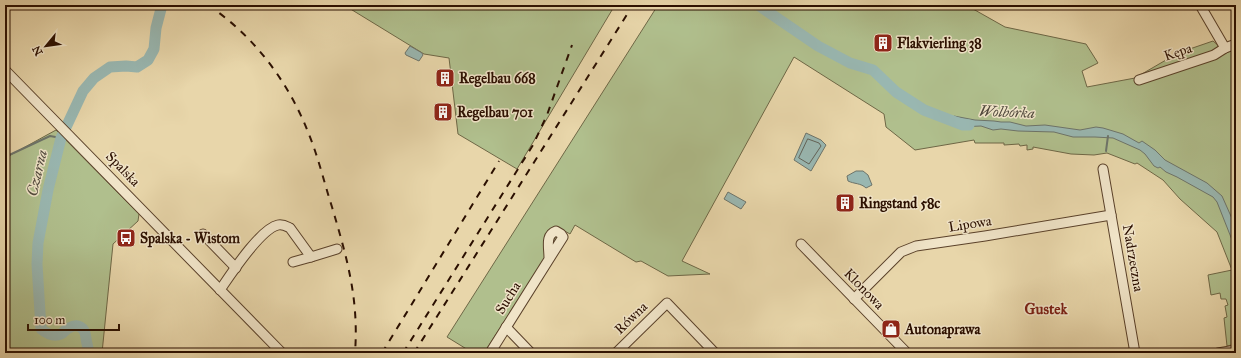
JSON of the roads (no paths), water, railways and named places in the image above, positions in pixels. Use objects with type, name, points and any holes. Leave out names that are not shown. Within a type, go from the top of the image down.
[{"type":"street","points":[[1200,5],[1225,48]]},
{"type":"street","name":"Kępa","points":[[1139,80],[1214,55],[1225,48],[1236,44]]},
{"type":"street","name":"Spalska","points":[[5,70],[282,353]]},
{"type":"street","name":"Nadrzeczna","points":[[1103,169],[1135,353]]},
{"type":"street","name":"Lipowa","points":[[854,299],[900,252],[907,248],[1111,215]]},
{"type":"street","points":[[220,290],[252,246],[269,230],[278,225],[286,225],[290,228],[311,257]]},
{"type":"street","points":[[203,234],[236,268]]},
{"type":"street","name":"Klonowa","points":[[801,244],[907,353]]},
{"type":"street","points":[[293,262],[337,249]]},
{"type":"street","name":"Sucha","points":[[490,353],[550,258]]},
{"type":"street","name":"Równa","points":[[616,353],[667,303],[715,353]]},
{"type":"street","points":[[506,327],[531,353]]},
{"type":"street","points":[[1218,353],[1236,350]]},
{"type":"water","points":[[410,46],[422,53],[423,55],[419,61],[406,55],[405,53]]},
{"type":"water","points":[[954,116],[975,120],[1010,122],[1026,126],[1045,125],[1080,130],[1096,127],[1123,134],[1139,143],[1142,141],[1155,150],[1165,160],[1207,183],[1222,196],[1234,223],[1236,232],[1236,250],[1217,202],[1213,197],[1166,172],[1160,167],[1158,168],[1154,166],[1140,150],[1113,138],[1073,137],[1054,132],[1001,129],[993,130],[981,126],[958,127],[955,126]]},
{"type":"water","points":[[806,133],[821,140],[826,145],[811,171],[794,160]]},
{"type":"water","points":[[856,171],[863,171],[868,175],[872,185],[866,188],[862,185],[848,181],[847,176]]},
{"type":"water","points":[[728,192],[746,202],[741,209],[724,199]]},
{"type":"waterway","name":"Czarna","points":[[88,353],[85,334],[83,329],[80,327],[75,326],[67,329],[61,334],[56,335],[41,329],[37,264],[38,243],[48,190],[61,138],[83,91],[94,78],[110,67],[137,67],[148,60],[154,49],[156,28],[162,5]]},
{"type":"waterway","name":"Wolbórka","points":[[758,5],[818,46],[850,63],[873,70],[896,92],[924,110],[963,125],[969,125]]},
{"type":"waterway","points":[[5,157],[50,136],[61,138]]},
{"type":"waterway","points":[[1106,151],[1108,136]]},
{"type":"railway","points":[[208,5],[240,30],[254,45],[279,77],[300,113],[315,150],[347,261],[351,279],[355,315],[355,353]]},
{"type":"railway","points":[[414,353],[633,5]]},
{"type":"railway","points":[[403,353],[533,145],[547,115],[572,45]]},
{"type":"railway","points":[[382,353],[499,161]]},
{"type":"place","name":"Flakvierling 38","points":[[883,43]]},
{"type":"place","name":"Regelbau 668","points":[[445,78]]},
{"type":"place","name":"Regelbau 701","points":[[443,112]]},
{"type":"place","name":"Ringstand 58c","points":[[845,203]]},
{"type":"place","name":"Spalska - Wistom","points":[[126,238]]},
{"type":"place","name":"Autonaprawa","points":[[891,329]]},
{"type":"district","name":"Gustek","points":[[1046,309]]}]
